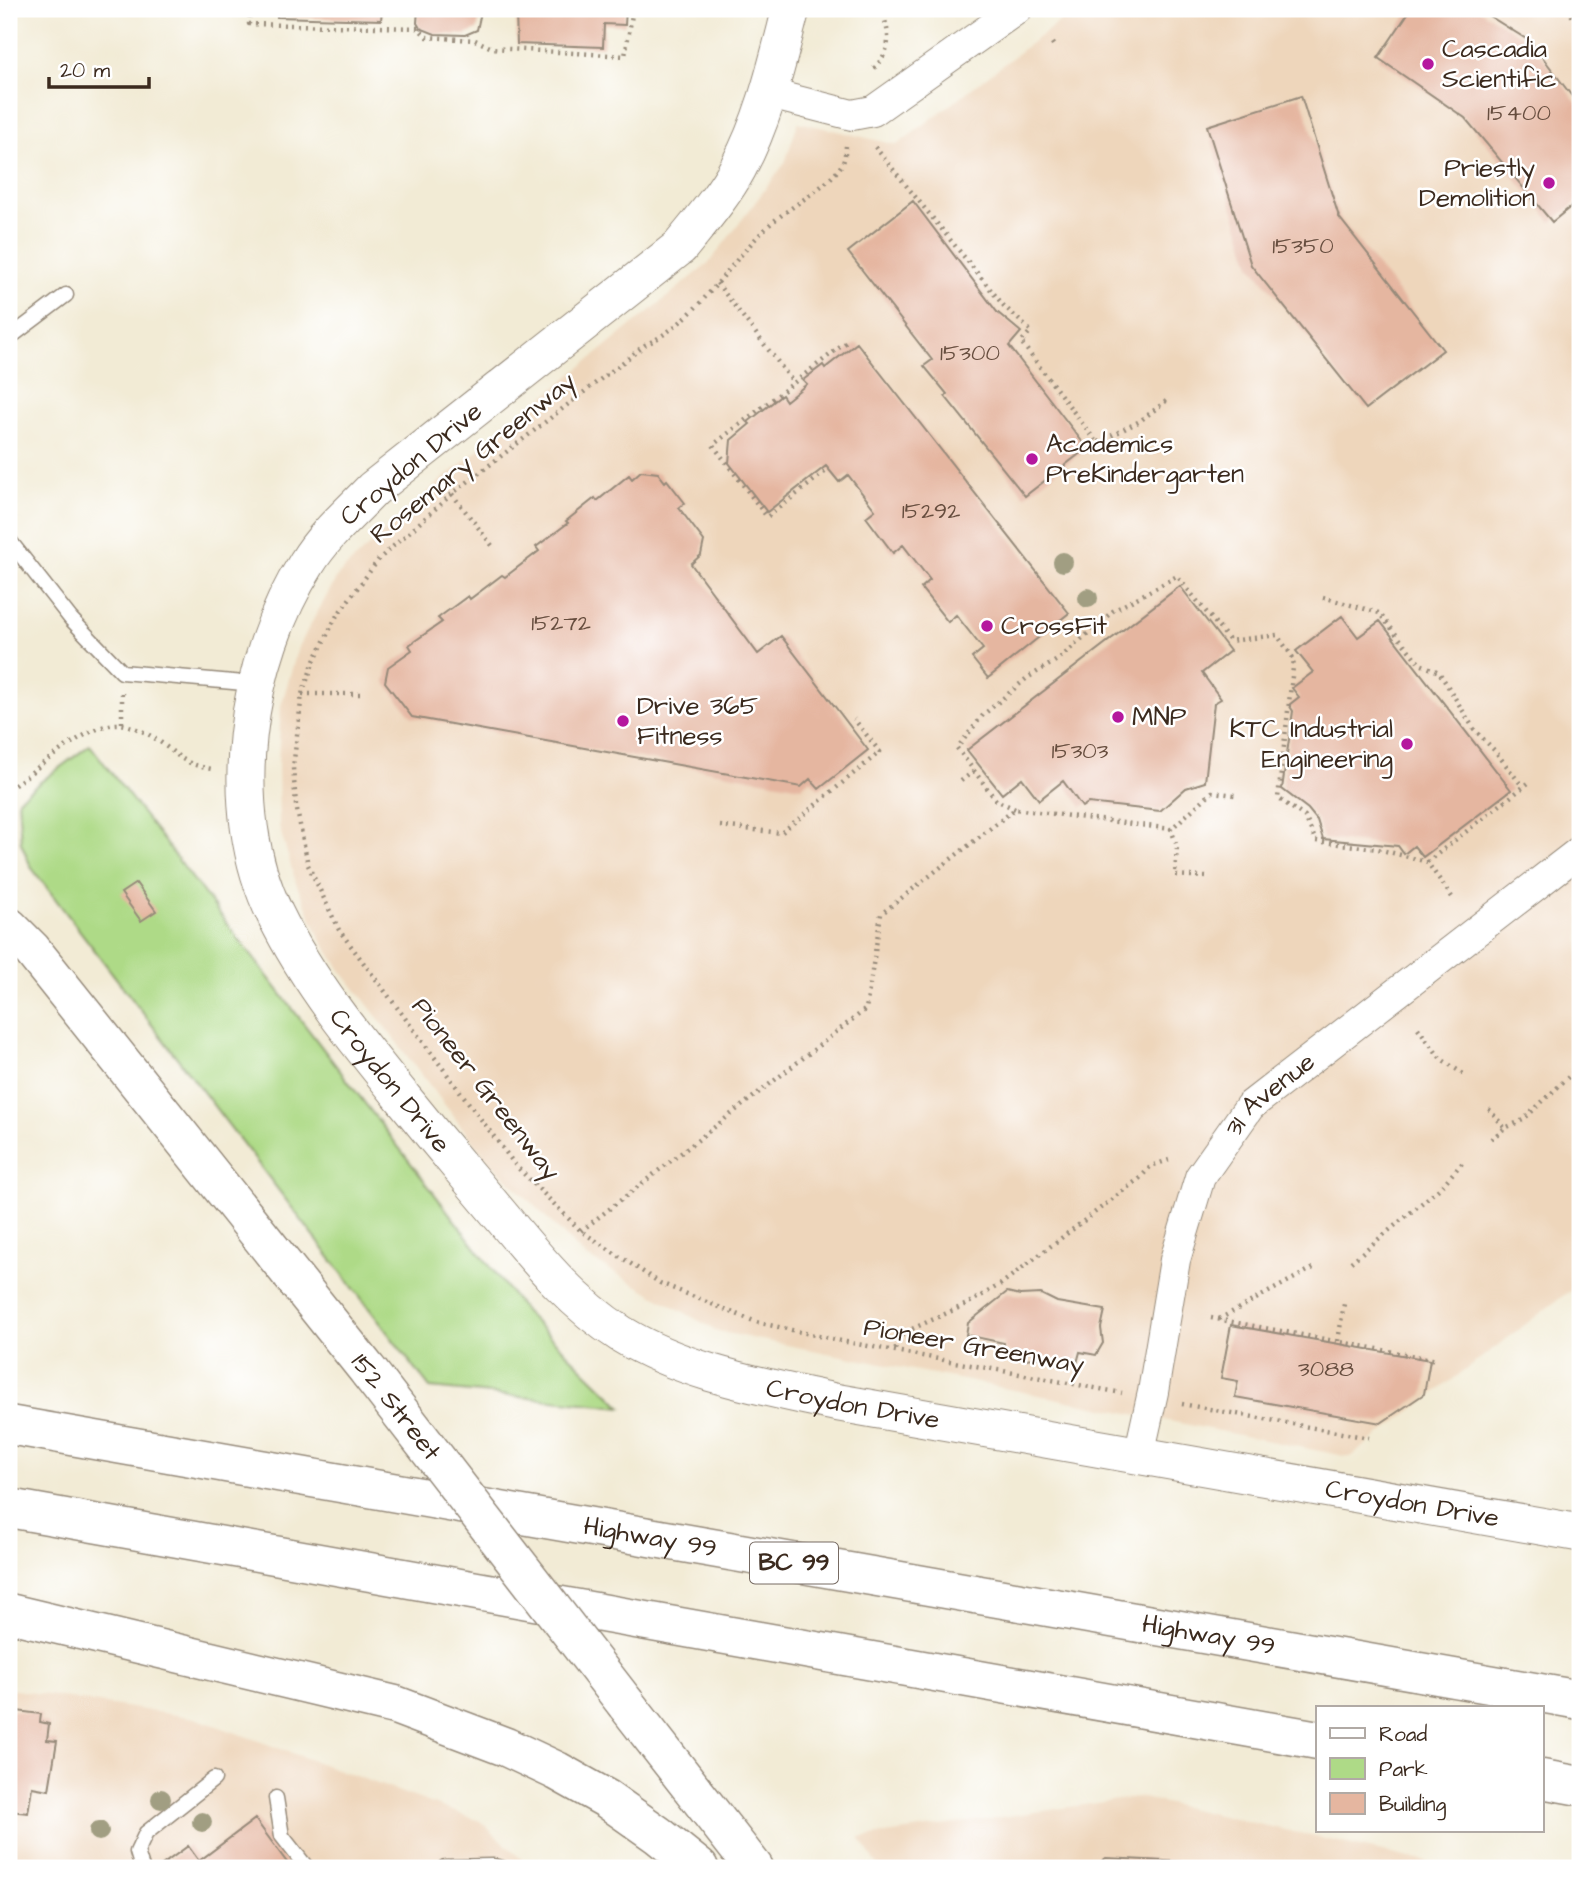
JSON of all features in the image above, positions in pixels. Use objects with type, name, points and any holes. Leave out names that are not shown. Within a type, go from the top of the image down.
[{"type":"main road","name":"152 Street","points":[[9,912],[21,939],[369,1372],[754,1868]]},
{"type":"main road","name":"Highway 99","points":[[9,1424],[1580,1700]]},
{"type":"main road","points":[[9,1508],[1316,1740]]},
{"type":"main road","points":[[9,1613],[395,1705],[506,1747],[557,1771],[607,1800],[699,1868]]},
{"type":"main road","points":[[1544,1779],[1580,1786]]},
{"type":"street","name":"Croydon Drive","points":[[791,9],[770,94],[738,169],[680,247],[373,489],[307,561],[279,615],[255,684],[246,768],[252,852],[274,912],[317,987],[534,1255],[579,1303],[622,1334],[672,1358],[718,1376],[834,1402],[1580,1532]]},
{"type":"street","points":[[770,94],[852,115],[873,111],[1017,9]]},
{"type":"street","name":"31 Avenue","points":[[1139,1455],[1153,1392],[1175,1260],[1200,1177],[1250,1106],[1580,852]]},
{"type":"lane","points":[[9,338],[66,295]]},
{"type":"lane","points":[[9,540],[71,619],[122,672],[255,684]]},
{"type":"lane","points":[[142,1868],[137,1852],[146,1833],[214,1779]]},
{"type":"lane","points":[[276,1798],[282,1836],[307,1868]]},
{"type":"lane","points":[[445,1867],[497,1867]]},
{"type":"path","points":[[250,9],[249,24],[418,28],[427,37],[475,40],[492,48],[625,56],[633,9]]},
{"type":"path","points":[[865,77],[884,58],[889,44],[881,9]]},
{"type":"path","points":[[1567,9],[1580,26]]},
{"type":"path","name":"Rosemary Greenway","points":[[293,768],[302,694],[325,639],[356,588],[379,559],[452,494],[645,345],[670,330],[702,302],[764,229],[833,175],[843,164],[846,146]]},
{"type":"path","points":[[875,147],[1004,306],[1031,331],[1021,342],[1097,443],[1140,421],[1170,398]]},
{"type":"path","points":[[717,283],[793,383]]},
{"type":"path","points":[[825,472],[767,517],[713,445],[848,341]]},
{"type":"path","points":[[452,494],[494,548]]},
{"type":"path","points":[[1235,794],[1212,792],[1171,829],[1015,809],[996,800],[957,748],[983,715],[1027,678],[1059,659],[1113,611],[1178,576],[1230,641],[1277,635],[1294,659],[1278,798],[1305,817],[1316,841],[1378,849],[1427,862],[1452,897]]},
{"type":"path","points":[[1323,597],[1379,613],[1420,664],[1439,672],[1474,729],[1523,787]]},
{"type":"path","points":[[302,694],[361,694]]},
{"type":"path","points":[[720,826],[781,833],[880,752],[854,719]]},
{"type":"path","points":[[9,789],[85,734],[101,726],[122,724],[151,736],[179,759],[214,769]]},
{"type":"path","points":[[284,768],[293,768]]},
{"type":"path","name":"Pioneer Greenway","points":[[293,768],[296,806],[308,865],[340,930],[516,1166],[581,1231],[660,1283],[756,1322],[841,1341],[1112,1391]]},
{"type":"path","points":[[961,781],[974,771]]},
{"type":"path","points":[[1427,862],[1531,781]]},
{"type":"path","points":[[581,1231],[866,1009],[881,914],[1015,809]]},
{"type":"path","points":[[1171,829],[1177,846],[1175,875],[1206,877]]},
{"type":"path","points":[[1419,1028],[1441,1059],[1465,1075]]},
{"type":"path","points":[[1491,1139],[1505,1128],[1524,1120],[1580,1066]]},
{"type":"path","points":[[1489,1109],[1505,1128]]},
{"type":"path","points":[[895,1349],[903,1333],[967,1304],[1001,1284],[1140,1178],[1150,1166],[1169,1160]]},
{"type":"path","points":[[1351,1262],[1440,1188],[1464,1161]]},
{"type":"path","points":[[1219,1320],[1313,1268]]},
{"type":"path","points":[[1338,1341],[1345,1304]]},
{"type":"path","points":[[1211,1318],[1437,1360]]},
{"type":"path","points":[[1195,1406],[1369,1438]]},
{"type":"shaded area","points":[[1076,9],[1580,9],[1580,1283],[1350,1457],[717,1331],[585,1256],[485,1157],[341,970],[320,938],[296,883],[279,826],[281,706],[299,645],[339,574],[438,483],[709,263],[785,163],[798,122],[897,145]]},
{"type":"shaded area","points":[[9,1689],[195,1718],[480,1821],[531,1868],[9,1868]]},
{"type":"shaded area","points":[[1138,1797],[1454,1868],[880,1868],[859,1838]]},
{"type":"green space","points":[[90,745],[525,1312],[622,1407],[430,1388],[31,867],[21,843],[18,799]]},
{"type":"building","points":[[277,9],[382,9],[381,20],[277,17]]},
{"type":"building","points":[[418,9],[626,9],[625,25],[604,24],[603,47],[517,44],[516,11],[481,12],[477,30],[465,35],[435,34],[420,28],[417,23]]},
{"type":"building","points":[[1411,9],[1478,9],[1531,42],[1580,107],[1580,199],[1552,222],[1465,118],[1378,58]]},
{"type":"building","points":[[1301,96],[1339,217],[1443,350],[1366,409],[1251,265],[1207,126]]},
{"type":"building","points":[[913,201],[997,312],[1021,332],[1009,346],[1087,448],[1025,496],[945,396],[947,394],[924,366],[932,360],[848,252]]},
{"type":"building","points":[[857,343],[1069,613],[988,678],[972,658],[983,649],[956,615],[948,622],[921,588],[930,580],[903,545],[893,553],[866,517],[875,510],[848,475],[839,482],[826,466],[767,512],[729,463],[731,440],[750,424],[748,422],[782,395],[786,401],[807,384],[803,380],[823,365],[825,368]]},
{"type":"building","points":[[641,471],[658,473],[685,503],[679,508],[704,541],[701,555],[691,564],[758,654],[781,636],[868,750],[819,789],[810,779],[801,787],[412,717],[385,682],[388,667],[412,650],[409,645],[442,622],[438,618],[502,575],[505,577],[539,551],[536,547],[595,498],[597,501],[629,475],[632,479]]},
{"type":"building","points":[[1180,586],[1230,651],[1202,673],[1221,699],[1214,703],[1205,782],[1186,788],[1160,811],[1088,803],[1082,807],[1063,781],[1039,800],[1022,778],[1002,794],[967,750]]},
{"type":"building","points":[[1342,616],[1358,637],[1380,621],[1511,790],[1423,857],[1414,846],[1404,854],[1398,846],[1323,839],[1317,820],[1308,809],[1282,789],[1293,711],[1289,705],[1299,697],[1292,688],[1313,672],[1296,651]]},
{"type":"building","points":[[136,883],[156,911],[141,921],[121,893]]},
{"type":"building","points":[[9,1177],[16,1178],[10,1214],[9,1214]]},
{"type":"building","points":[[1007,1292],[1020,1295],[1041,1294],[1057,1302],[1105,1310],[1101,1328],[1103,1343],[1096,1355],[1080,1352],[1077,1363],[1047,1357],[1024,1359],[1004,1349],[1004,1343],[966,1335],[968,1323]]},
{"type":"building","points":[[1231,1325],[1430,1360],[1424,1394],[1381,1423],[1235,1397],[1238,1381],[1221,1378]]},
{"type":"building","points":[[9,1710],[41,1714],[40,1722],[49,1724],[47,1740],[57,1741],[49,1790],[32,1787],[28,1813],[9,1811]]},
{"type":"building","points":[[255,1819],[291,1868],[158,1868],[188,1846],[199,1861]]},
{"type":"building","points":[[1106,1858],[1223,1864],[1223,1868],[1092,1868]]},
{"type":"place","name":"Cascadia Scientific","points":[[1428,64]]},
{"type":"place","name":"Priestly Demolition","points":[[1549,183]]},
{"type":"place","name":"Academics PreKindergarten","points":[[1032,459]]},
{"type":"place","name":"CrossFit","points":[[987,626]]},
{"type":"place","name":"MNP","points":[[1118,717]]},
{"type":"place","name":"Drive 365 Fitness","points":[[623,721]]},
{"type":"place","name":"KTC Industrial Engineering","points":[[1407,744]]}]
